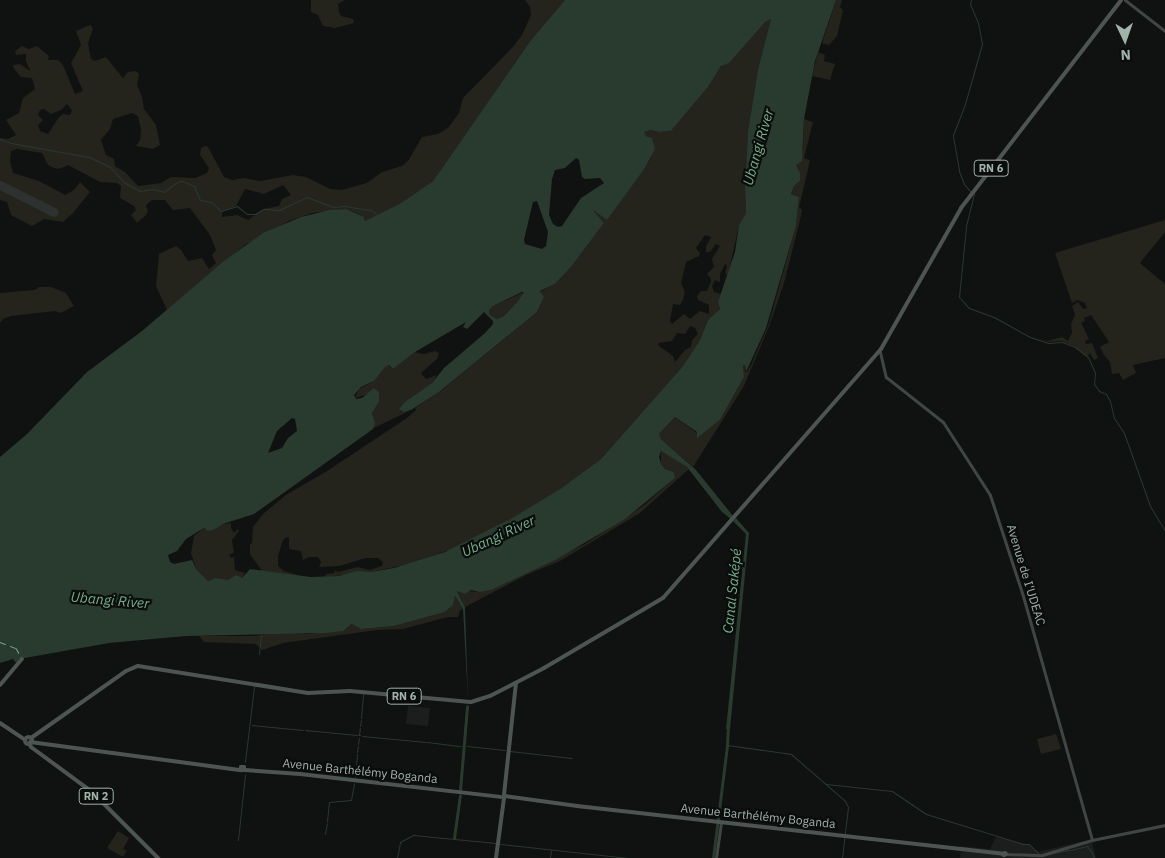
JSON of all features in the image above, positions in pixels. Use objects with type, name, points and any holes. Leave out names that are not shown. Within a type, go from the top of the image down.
[{"type":"main road","name":"RN 6","points":[[30,741],[126,670],[135,666],[308,693],[350,691],[466,702],[482,699],[544,668],[663,598],[880,351],[961,208],[1121,0]]},
{"type":"main road","points":[[1125,0],[1165,30]]},
{"type":"main road","name":"Avenue de I'UDEAC","points":[[880,351],[886,377],[943,422],[990,495],[1018,578],[1092,840]]},
{"type":"main road","points":[[0,685],[15,666],[21,663],[22,659]]},
{"type":"main road","points":[[496,858],[516,683]]},
{"type":"main road","points":[[508,687],[514,692]]},
{"type":"main road","points":[[0,723],[24,740],[30,741]]},
{"type":"main road","name":"Avenue Barthélémy Boganda","points":[[30,741],[255,770],[511,797],[1005,855]]},
{"type":"main road","name":"RN 2","points":[[30,741],[31,747],[91,791],[158,858]]},
{"type":"main road","points":[[716,858],[719,822]]},
{"type":"main road","points":[[1005,855],[1042,855],[1092,840],[1165,825]]},
{"type":"shaded area","points":[[311,0],[345,0],[338,4],[339,12],[341,16],[353,19],[354,23],[335,28],[323,26],[318,15],[311,12]]},
{"type":"shaded area","points":[[525,0],[565,0],[531,40],[433,181],[401,203],[365,221],[365,218],[354,212],[343,209],[312,213],[289,221],[245,245],[167,310],[156,286],[159,254],[176,246],[188,261],[202,258],[209,269],[216,263],[212,255],[216,250],[210,235],[190,208],[173,210],[165,200],[152,200],[146,205],[148,211],[146,215],[137,223],[131,215],[136,210],[134,206],[120,198],[121,186],[117,183],[100,182],[68,165],[59,169],[54,168],[48,165],[42,153],[17,149],[11,151],[10,161],[13,173],[39,181],[65,195],[74,190],[80,182],[90,192],[63,222],[44,219],[32,226],[11,215],[7,202],[0,200],[0,189],[52,215],[56,211],[0,183],[0,138],[8,139],[16,135],[6,120],[19,113],[23,98],[35,89],[32,78],[21,77],[14,69],[13,65],[20,64],[30,71],[26,61],[26,54],[16,55],[15,51],[22,46],[29,49],[37,46],[49,56],[48,60],[58,60],[63,65],[75,94],[83,91],[71,63],[81,45],[76,31],[91,25],[93,29],[88,43],[91,59],[95,61],[106,57],[123,78],[128,72],[136,71],[139,74],[137,85],[144,109],[156,125],[160,145],[153,149],[136,146],[140,140],[141,130],[138,116],[132,113],[113,119],[110,129],[101,140],[106,155],[114,159],[115,166],[125,172],[138,186],[161,183],[171,177],[195,178],[207,173],[209,168],[200,155],[201,148],[205,146],[208,147],[224,177],[232,180],[244,178],[260,181],[293,175],[306,177],[330,189],[342,190],[367,183],[382,172],[402,166],[408,161],[422,137],[438,134],[448,128],[459,113],[463,98],[512,48],[522,35],[531,15],[530,7]],"holes":[[[67,104],[72,110],[70,115],[63,114],[59,117],[48,134],[40,131],[38,125],[43,120],[38,115],[40,110],[44,109],[51,114],[61,110]],[[283,185],[291,195],[282,199],[279,206],[263,209],[248,220],[237,215],[222,217],[222,212],[236,206],[245,189],[264,194]]]},
{"type":"shaded area","points":[[836,0],[842,0],[840,7],[843,10],[837,36],[829,45],[822,43]]},
{"type":"shaded area","points":[[771,19],[758,69],[748,131],[745,188],[746,213],[739,225],[728,275],[725,274],[727,265],[725,264],[720,274],[720,282],[715,280],[712,286],[714,292],[721,294],[718,302],[720,309],[708,320],[700,340],[683,366],[601,459],[560,489],[502,525],[452,549],[409,564],[371,572],[325,577],[326,574],[334,573],[335,570],[338,572],[358,567],[370,570],[382,566],[383,562],[378,558],[366,558],[339,566],[319,567],[321,562],[318,557],[309,557],[303,560],[301,551],[289,549],[289,538],[286,537],[283,540],[278,556],[278,566],[284,571],[301,576],[262,571],[250,554],[250,544],[252,543],[253,527],[263,514],[286,495],[327,471],[407,418],[416,410],[415,408],[442,390],[537,312],[544,297],[540,292],[555,284],[571,267],[604,223],[593,210],[607,219],[645,168],[652,155],[650,137],[646,136],[644,132],[651,130],[658,132],[671,131],[708,87],[721,66],[729,62],[765,22]],"holes":[[[705,235],[711,237],[706,246],[706,252],[710,252],[716,244],[720,246],[712,259],[714,267],[707,274],[711,279],[707,291],[701,291],[697,296],[698,300],[709,305],[709,314],[700,311],[690,319],[684,314],[672,324],[670,321],[673,304],[680,305],[685,292],[681,283],[686,262],[699,256],[700,253],[696,248]],[[690,326],[695,328],[698,334],[692,340],[691,347],[685,350],[675,362],[673,356],[659,346],[658,343],[672,341],[677,333],[685,334]]]},
{"type":"shaded area","points":[[818,52],[825,55],[824,61],[835,64],[830,80],[812,76]]},
{"type":"shaded area","points":[[804,119],[813,122],[804,158],[810,160],[799,208],[802,209],[801,216],[784,283],[770,324],[744,386],[693,467],[662,440],[659,434],[675,417],[697,433],[703,433],[720,420],[744,377],[743,365],[745,365],[745,372],[747,372],[752,363],[769,323],[796,226],[799,197],[791,194],[794,186],[800,181],[800,173],[796,165],[803,149]]},
{"type":"shaded area","points":[[0,183],[56,211],[52,215],[0,189]]},
{"type":"shaded area","points":[[1165,220],[1165,232],[1140,263],[1165,284],[1165,358],[1133,365],[1136,373],[1123,380],[1119,373],[1112,374],[1110,362],[1100,347],[1109,342],[1091,315],[1084,318],[1085,321],[1081,323],[1089,339],[1085,341],[1086,344],[1092,343],[1098,358],[1094,360],[1090,353],[1087,357],[1076,347],[1062,341],[1049,342],[1038,339],[1048,341],[1062,337],[1068,341],[1072,333],[1071,324],[1075,315],[1072,306],[1078,302],[1083,309],[1087,308],[1085,303],[1077,300],[1072,303],[1055,253]]},
{"type":"shaded area","points":[[39,287],[51,287],[66,293],[74,306],[61,313],[55,311],[11,316],[3,319],[0,323],[0,293],[35,290]]},
{"type":"shaded area","points":[[524,292],[504,316],[497,319],[490,315],[489,310],[493,306]]},
{"type":"shaded area","points":[[435,351],[439,353],[437,359],[421,373],[426,379],[437,375],[432,383],[406,401],[401,412],[411,410],[374,428],[372,413],[379,402],[369,394],[355,398],[359,389],[374,381],[382,368],[388,365],[393,369],[415,352],[424,354]]},
{"type":"shaded area","points":[[661,451],[689,469],[640,513],[560,561],[526,575],[465,607],[457,590],[465,594],[468,591],[477,592],[498,586],[585,544],[643,506],[675,478],[674,472],[665,469],[661,464]]},
{"type":"shaded area","points":[[231,523],[234,533],[238,529],[239,531],[232,540],[234,553],[229,554],[231,558],[234,557],[235,570],[245,573],[242,578],[225,581],[215,578],[208,581],[196,569],[191,553],[194,536],[204,528],[209,531],[223,524]]},
{"type":"shaded area","points":[[454,595],[463,609],[460,610],[458,617],[448,617],[403,629],[377,630],[283,643],[262,650],[256,644],[204,642],[199,636],[254,636],[273,633],[309,634],[346,629],[353,624],[361,629],[394,626],[445,612],[453,605]]},
{"type":"shaded area","points":[[408,706],[430,708],[428,726],[406,724]]},
{"type":"shaded area","points":[[1056,734],[1061,749],[1041,754],[1037,739]]},
{"type":"shaded area","points":[[118,831],[129,838],[123,849],[127,851],[123,857],[107,848]]},
{"type":"shaded area","points":[[996,837],[1031,845],[1037,852],[1084,841],[1092,843],[1096,858],[960,858],[961,846],[990,849]]},
{"type":"water","name":"Ubangi River","points":[[565,0],[836,0],[815,61],[804,119],[802,161],[796,165],[800,173],[800,181],[794,186],[791,194],[799,197],[796,226],[766,328],[746,372],[745,365],[743,365],[744,377],[720,420],[697,438],[697,432],[675,417],[659,434],[662,440],[696,470],[733,516],[731,519],[722,512],[687,467],[661,451],[659,457],[661,464],[665,469],[674,472],[675,478],[625,519],[557,559],[491,590],[479,592],[471,590],[465,594],[457,591],[465,607],[468,700],[463,609],[455,596],[453,605],[445,612],[394,626],[361,629],[352,624],[343,631],[326,633],[186,636],[109,643],[19,659],[17,662],[13,659],[0,663],[0,457],[27,434],[87,372],[142,331],[224,261],[263,233],[301,217],[329,210],[346,209],[364,217],[365,221],[401,203],[433,181],[531,40]],"holes":[[[771,19],[758,69],[748,131],[745,188],[746,213],[739,225],[735,252],[718,302],[720,309],[708,320],[700,340],[683,366],[601,459],[560,489],[509,520],[509,522],[508,520],[445,552],[394,568],[371,572],[356,571],[339,576],[311,577],[250,569],[242,578],[236,575],[228,580],[215,578],[208,581],[196,569],[192,560],[174,564],[170,562],[168,555],[177,551],[186,539],[204,528],[208,531],[213,530],[223,524],[254,514],[373,429],[375,424],[372,413],[379,402],[379,392],[374,388],[362,398],[356,399],[354,395],[361,387],[374,381],[385,367],[389,365],[393,369],[415,352],[466,322],[463,327],[467,329],[484,312],[493,321],[493,324],[485,333],[444,368],[432,383],[406,401],[399,409],[403,412],[411,410],[439,392],[537,312],[544,297],[540,291],[555,284],[571,267],[604,223],[593,210],[607,220],[645,168],[655,149],[652,138],[646,136],[644,132],[651,130],[658,132],[671,131],[708,87],[721,66],[729,63],[765,22]],[[576,158],[579,160],[582,177],[585,179],[600,178],[604,183],[581,198],[562,226],[558,227],[553,224],[549,215],[552,179],[555,170],[565,168]],[[537,201],[548,232],[546,246],[542,249],[525,244],[524,240],[533,202]],[[524,292],[504,316],[497,319],[490,315],[489,310],[493,306]],[[292,418],[295,419],[297,431],[288,438],[282,448],[268,453],[277,431]]]},
{"type":"water","points":[[736,518],[749,533],[730,729],[726,729],[746,534],[733,521]]},
{"type":"waterway","points":[[971,0],[970,4],[978,23],[982,44],[965,104],[953,136],[959,171],[964,184],[971,192]]},
{"type":"waterway","points":[[0,139],[11,143],[89,157],[110,167],[125,183],[140,191],[153,189],[164,192],[181,181],[194,186],[200,200],[211,202],[221,211],[237,206],[247,214],[255,214],[263,209],[279,210],[307,197],[333,207],[345,206],[373,211],[377,215]]},
{"type":"waterway","points":[[974,194],[966,227],[959,297],[969,308],[994,317],[1030,337],[1049,343],[1062,342],[1075,347],[1088,357],[1095,373],[1094,384],[1099,391],[1106,394],[1110,401],[1114,418],[1124,433],[1150,506],[1165,531]]},
{"type":"waterway","points":[[259,654],[261,635]]},
{"type":"waterway","points":[[245,762],[254,686]]},
{"type":"waterway","points":[[361,718],[363,693]]},
{"type":"waterway","points":[[460,790],[467,706]]},
{"type":"waterway","points":[[360,726],[361,720]]},
{"type":"waterway","points":[[252,725],[303,730]]},
{"type":"waterway","name":"Canal Saképé","points":[[727,745],[728,727]]},
{"type":"waterway","points":[[359,734],[360,728]]},
{"type":"waterway","points":[[305,730],[357,735]]},
{"type":"waterway","points":[[362,736],[426,742]]},
{"type":"waterway","points":[[358,744],[359,738]]},
{"type":"waterway","points":[[427,742],[461,746]]},
{"type":"waterway","points":[[727,745],[791,754],[845,801],[848,807],[842,858]]},
{"type":"waterway","points":[[713,858],[727,745]]},
{"type":"waterway","points":[[357,752],[358,746]]},
{"type":"waterway","points":[[467,746],[505,750]]},
{"type":"waterway","points":[[510,751],[572,758]]},
{"type":"waterway","points":[[355,777],[357,754]]},
{"type":"waterway","points":[[238,840],[245,774]]},
{"type":"waterway","points":[[327,821],[329,802],[351,800],[354,783]]},
{"type":"waterway","points":[[826,784],[892,791],[926,814],[1023,844],[1029,844],[1038,853]]},
{"type":"waterway","points":[[454,838],[460,795]]},
{"type":"waterway","points":[[325,834],[327,823]]},
{"type":"waterway","points":[[397,858],[400,842],[413,835],[496,843]]},
{"type":"waterway","points":[[500,844],[628,858]]},
{"type":"waterway","points":[[1071,850],[1087,846],[1092,853]]},
{"type":"waterway","points":[[550,858],[551,850]]},
{"type":"waterway","points":[[1040,856],[1069,850]]},
{"type":"waterway","points":[[1092,854],[1094,858]]},
{"type":"ferry route","points":[[0,642],[16,648],[22,658]]},
{"type":"runway","points":[[0,185],[54,212]]}]
